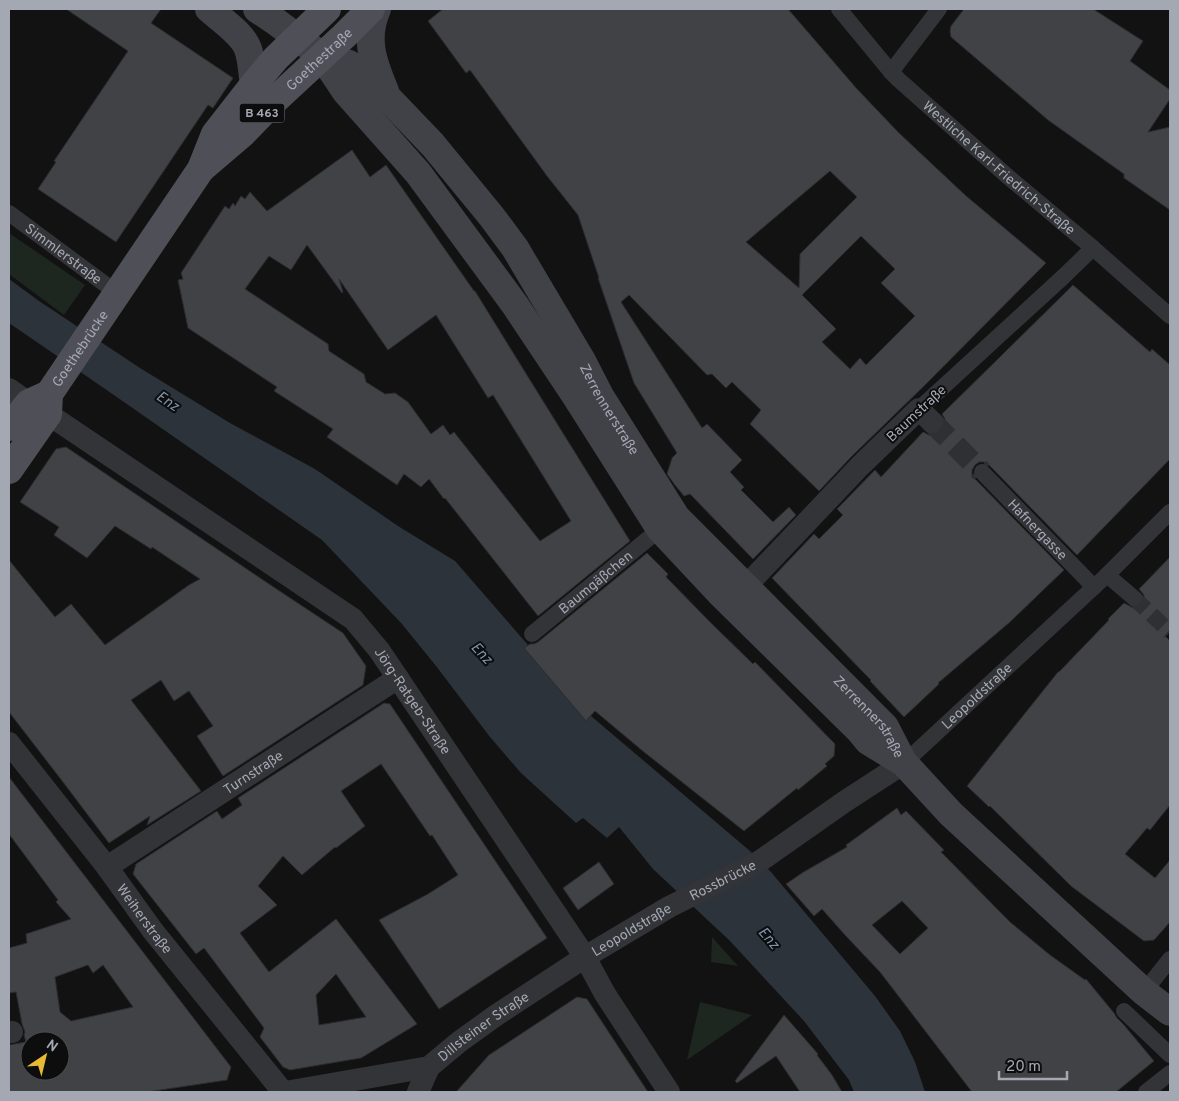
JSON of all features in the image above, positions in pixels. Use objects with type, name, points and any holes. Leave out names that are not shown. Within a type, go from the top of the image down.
[{"type":"main road","points":[[209,9],[238,35],[247,47],[254,84]]},
{"type":"main road","name":"Zerrennerstraße","points":[[257,9],[322,56],[346,92],[418,173],[515,305],[576,395],[660,529],[720,593],[868,741],[904,764],[951,814],[1144,992],[1170,1012]]},
{"type":"main road","name":"Goethestraße","points":[[114,298],[201,169],[215,134],[271,63],[327,9]]},
{"type":"main road","name":"Goethestraße","points":[[201,169],[243,134],[274,101],[371,9]]},
{"type":"main road","points":[[377,9],[370,31],[370,45],[378,76],[387,97]]},
{"type":"main road","name":"Zerrennerstraße","points":[[322,56],[349,64],[365,74],[433,145],[515,248],[582,361],[600,396],[676,516],[885,727],[904,764]]},
{"type":"main road","name":"Goethebrücke","points":[[34,400],[114,298]]},
{"type":"main road","name":"B 463","points":[[9,427],[34,400]]},
{"type":"main road","name":"B 463","points":[[9,470],[34,400]]},
{"type":"street","name":"Westliche Karl-Friedrich-Straße","points":[[839,9],[891,72],[1006,175],[1170,316]]},
{"type":"street","points":[[891,72],[939,9]]},
{"type":"street","name":"Simmlerstraße","points":[[9,214],[114,298]]},
{"type":"street","name":"Baumstraße","points":[[746,586],[860,466],[925,415],[1093,248]]},
{"type":"street","name":"Jörg-Ratgeb-Straße","points":[[34,400],[353,619],[379,650],[585,957],[605,994],[669,1092]]},
{"type":"street","name":"Hafnergasse","points":[[982,472],[1094,586]]},
{"type":"street","name":"Leopoldstraße","points":[[763,859],[844,802],[904,764],[1107,575],[1170,512]]},
{"type":"street","name":"Baumgäßchen","points":[[532,634],[660,529]]},
{"type":"street","points":[[1107,575],[1134,598]]},
{"type":"street","name":"Turnstraße","points":[[107,867],[398,678]]},
{"type":"street","name":"Weiherstraße","points":[[9,743],[107,867],[153,930],[284,1092]]},
{"type":"street","name":"Rossbrücke","points":[[681,900],[763,859]]},
{"type":"street","name":"Leopoldstraße","points":[[585,957],[681,900]]},
{"type":"street","name":"Dillsteiner Straße","points":[[284,1092],[429,1066],[495,1016],[585,957]]},
{"type":"street","points":[[1144,992],[1170,959]]},
{"type":"street","points":[[1124,1011],[1170,1055]]},
{"type":"street","points":[[418,1092],[429,1066]]},
{"type":"street","points":[[1146,1092],[1170,1072]]},
{"type":"shaded area","points":[[9,233],[85,285],[64,315],[9,274]]},
{"type":"shaded area","points":[[712,937],[738,966],[711,962]]},
{"type":"shaded area","points":[[700,1002],[752,1015],[687,1060]]},
{"type":"water","name":"Enz","points":[[9,279],[140,368],[230,423],[315,469],[398,526],[455,561],[528,645],[525,648],[586,721],[591,716],[750,851],[771,872],[875,996],[900,1031],[915,1062],[925,1092],[854,1092],[849,1080],[804,1021],[729,940],[653,869],[619,827],[607,838],[583,818],[576,823],[521,773],[490,737],[402,624],[322,540],[9,323]]},
{"type":"building","points":[[66,9],[161,9],[151,23],[233,78],[213,108],[208,105],[116,242],[38,189],[56,162],[54,161],[128,51]]},
{"type":"building","points":[[443,9],[788,9],[857,89],[899,133],[965,195],[1046,263],[819,491],[750,424],[761,410],[732,382],[726,388],[712,374],[707,375],[629,295],[621,302],[702,428],[707,424],[742,460],[730,472],[744,487],[741,490],[773,522],[789,507],[796,515],[753,559],[690,494],[684,496],[667,474],[672,458],[677,453],[634,383],[578,215],[547,176],[470,70],[466,73],[428,21]],"holes":[[[830,171],[857,197],[800,254],[799,288],[746,242]],[[861,236],[895,269],[881,283],[915,316],[866,365],[860,358],[850,369],[822,342],[836,329],[802,295]]]},
{"type":"building","points":[[964,9],[1093,9],[1143,41],[1130,61],[1170,90],[1170,99],[1148,132],[1170,127],[1170,210],[1124,178],[1124,174],[1048,120],[951,37],[951,26]]},
{"type":"building","points":[[352,150],[370,177],[386,165],[475,291],[630,541],[538,616],[429,479],[421,487],[404,474],[397,485],[327,437],[333,429],[274,391],[277,387],[188,328],[178,280],[183,279],[181,273],[225,206],[229,209],[233,203],[235,206],[241,196],[245,199],[250,192],[267,211]],"holes":[[[307,245],[342,293],[339,279],[388,350],[436,315],[488,398],[493,395],[571,521],[540,541],[454,432],[450,435],[443,425],[431,434],[408,402],[395,393],[385,394],[366,382],[364,374],[329,351],[328,344],[245,289],[269,256],[291,270]]]},
{"type":"building","points":[[1073,285],[1150,352],[1152,349],[1170,365],[1170,459],[1077,555],[989,465],[979,462],[975,465],[972,475],[975,479],[1064,570],[1010,622],[938,683],[904,717],[871,680],[772,578],[814,534],[819,539],[843,515],[837,509],[875,470],[881,477],[923,432],[935,435],[941,432],[945,425],[945,419],[942,414]]},
{"type":"building","points":[[66,447],[343,633],[366,666],[363,685],[223,776],[197,736],[213,726],[189,691],[174,701],[161,680],[131,700],[201,791],[147,825],[150,816],[109,843],[9,712],[9,560],[55,617],[71,604],[105,645],[200,579],[152,547],[151,549],[115,526],[87,558],[54,535],[59,527],[20,502],[56,449]]},
{"type":"building","points":[[647,553],[668,574],[666,577],[710,622],[753,664],[755,662],[835,744],[834,756],[825,764],[827,766],[744,831],[595,711],[586,721],[524,648],[538,642]]},
{"type":"building","points":[[1170,557],[1170,630],[1165,636],[1170,641],[1170,805],[1150,830],[1147,828],[1125,854],[1155,878],[1170,860],[1170,922],[1154,940],[1144,941],[1071,886],[990,806],[967,786],[1058,672],[1108,619],[1124,603],[1133,608],[1141,605],[1144,595],[1139,589]]},
{"type":"building","points":[[384,703],[390,704],[547,938],[439,1009],[379,920],[428,894],[458,875],[381,764],[341,791],[365,826],[335,847],[302,875],[283,856],[258,886],[277,905],[240,933],[269,972],[336,919],[417,1024],[361,1058],[290,1070],[283,1067],[260,1037],[264,1028],[204,948],[196,954],[133,874],[136,864],[217,811],[222,819],[242,805],[238,798]],"holes":[[[336,974],[366,1017],[319,1025],[316,995]]]},
{"type":"building","points":[[9,777],[231,1067],[227,1080],[147,1092],[9,1092],[9,1045],[20,1043],[20,1081],[70,1081],[70,1031],[25,1031],[16,992],[9,993],[9,948],[27,943],[26,934],[71,919],[56,902],[58,900],[9,834]],"holes":[[[88,965],[93,973],[103,965],[133,1007],[71,1021],[60,1012],[55,977]]]},
{"type":"building","points":[[897,808],[901,815],[906,811],[944,850],[941,852],[1010,922],[1050,955],[1086,979],[1154,1061],[1116,1092],[972,1092],[880,972],[822,909],[814,916],[786,884],[847,847],[846,845]],"holes":[[[902,901],[928,928],[900,954],[872,925]]]},
{"type":"building","points":[[599,862],[614,884],[578,910],[563,888]]},
{"type":"building","points":[[577,997],[587,999],[648,1092],[456,1092],[489,1055]]},
{"type":"building","points":[[784,1015],[818,1054],[842,1092],[800,1092],[776,1056],[737,1083],[735,1081]]},
{"type":"tunnel","points":[[932,422],[982,472]]},
{"type":"tunnel","points":[[1134,598],[1170,632]]}]
